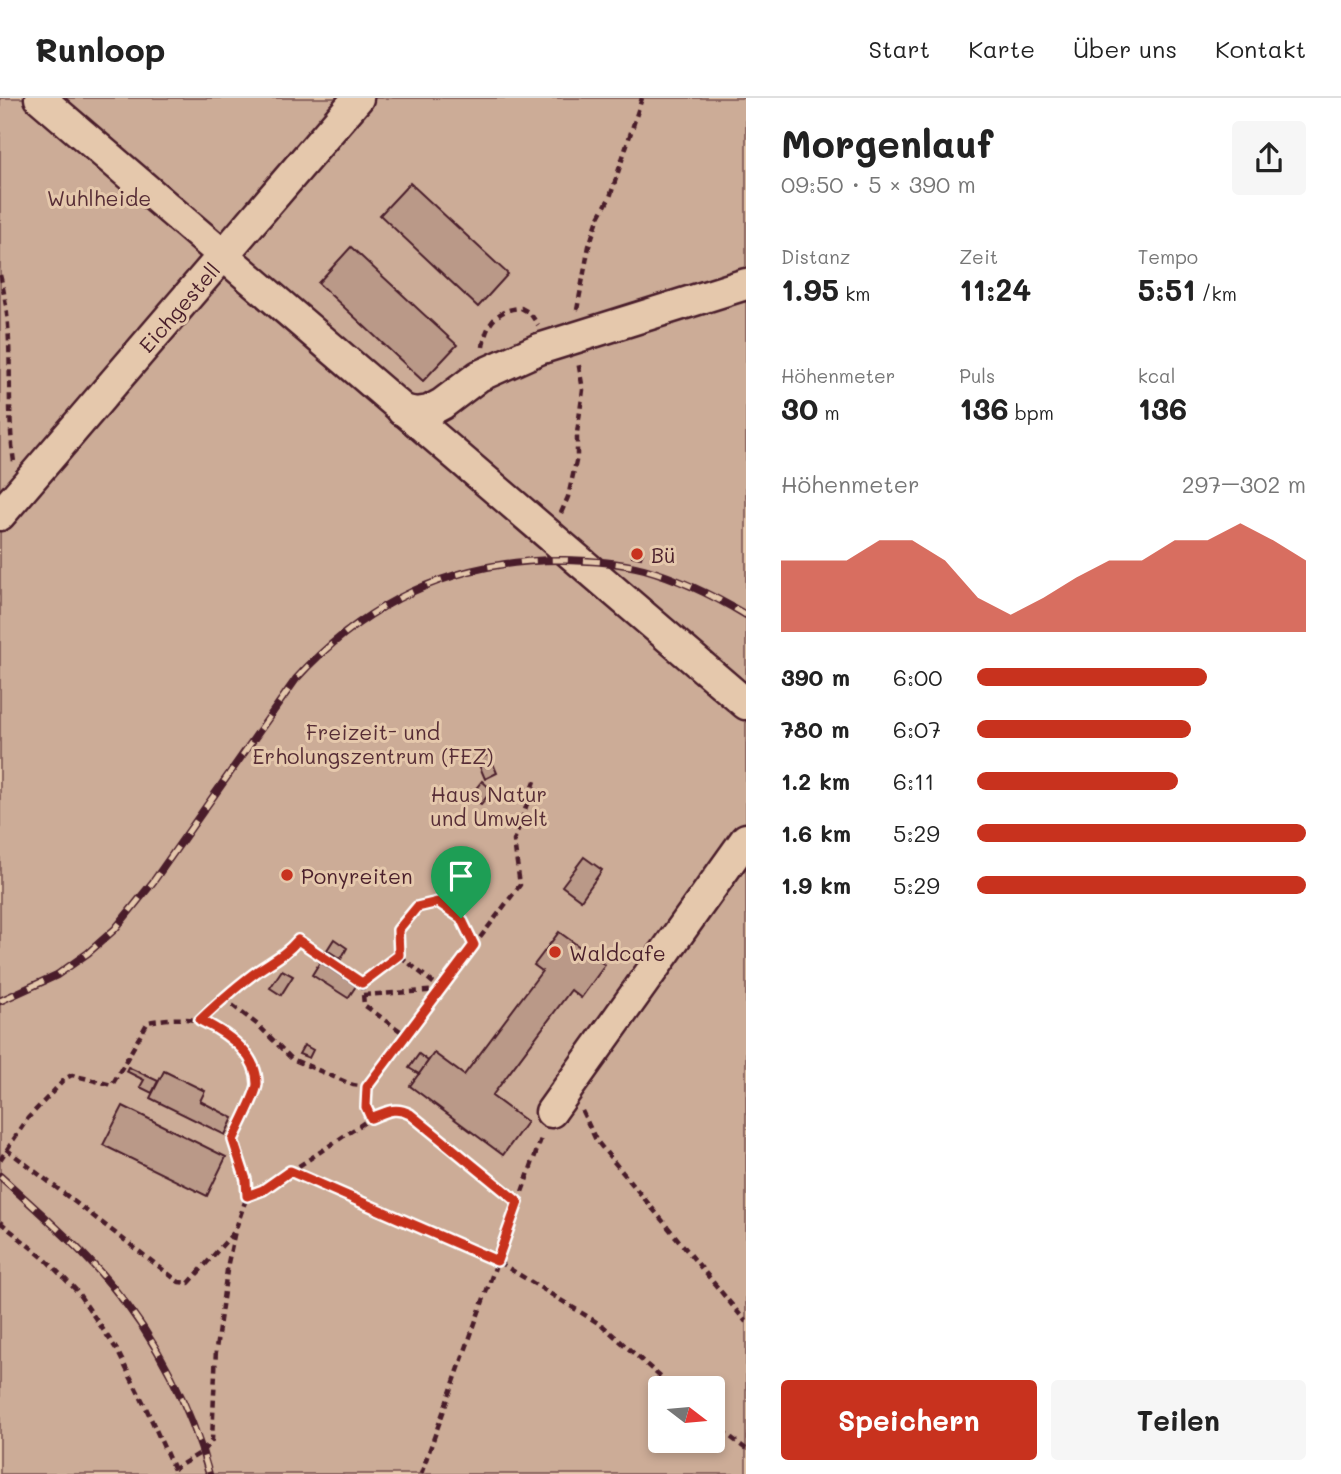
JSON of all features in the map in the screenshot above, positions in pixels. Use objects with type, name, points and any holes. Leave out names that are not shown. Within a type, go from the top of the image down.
[{"type":"lane","points":[[40,98],[746,704]]},
{"type":"lane","name":"Eichgestell","points":[[9,505],[358,98]]},
{"type":"lane","points":[[402,410],[416,413],[429,411],[479,376],[538,349],[746,285]]},
{"type":"lane","points":[[551,1112],[746,839]]},
{"type":"path","points":[[0,275],[7,311],[11,442],[9,505]]},
{"type":"path","points":[[479,376],[484,338],[490,322],[500,312],[521,308],[530,313],[541,336],[538,349]]},
{"type":"path","points":[[371,1118],[366,1107],[367,1087],[520,885],[514,841],[535,781]]},
{"type":"path","points":[[442,989],[399,955],[398,930],[417,907],[438,902],[461,918],[474,945]]},
{"type":"path","points":[[200,1020],[260,969],[286,954],[298,940],[362,983]]},
{"type":"path","points":[[362,983],[399,955]]},
{"type":"path","points":[[362,983],[364,1004],[406,1035]]},
{"type":"path","points":[[363,995],[442,989]]},
{"type":"path","points":[[223,998],[258,1025],[292,1059],[353,1085],[367,1087]]},
{"type":"path","points":[[0,1160],[28,1118],[66,1078],[72,1075],[112,1084],[148,1022],[170,1018],[200,1020],[221,1030],[237,1042],[252,1064],[258,1085],[233,1140],[246,1180],[247,1196],[228,1263],[216,1349],[212,1440],[202,1452],[175,1471],[117,1350],[76,1290],[46,1260],[0,1222]]},
{"type":"path","points":[[569,1085],[596,1140],[746,1322]]},
{"type":"path","points":[[247,1196],[263,1190],[371,1118],[392,1109],[410,1114],[518,1202]]},
{"type":"path","points":[[421,1474],[551,1112]]},
{"type":"path","points":[[6,1149],[179,1282],[189,1283],[236,1231]]},
{"type":"path","points":[[290,1171],[497,1261],[603,1326],[659,1376]]},
{"type":"path","points":[[725,1433],[746,1450]]},
{"type":"green space","name":"Freizeit- und Erholungszentrum (FEZ)","points":[[0,98],[746,98],[746,1474],[0,1474]]},
{"type":"building","points":[[410,183],[508,274],[478,307],[380,215]]},
{"type":"building","points":[[351,247],[457,345],[423,381],[318,283]]},
{"type":"building","name":"Bü","points":[[633,550],[643,552],[641,558],[632,556]]},
{"type":"building","points":[[489,754],[497,773],[485,779],[477,760]]},
{"type":"building","points":[[482,781],[492,790],[481,804],[470,796]]},
{"type":"building","points":[[584,857],[602,870],[581,900],[562,886]]},
{"type":"building","points":[[559,932],[605,965],[581,998],[571,990],[492,1096],[527,1122],[503,1155],[410,1086],[434,1053],[464,1075],[542,971],[534,965]]},
{"type":"building","points":[[334,939],[347,948],[341,959],[327,950]]},
{"type":"building","points":[[320,962],[356,986],[348,998],[312,975]]},
{"type":"building","points":[[282,970],[293,976],[281,995],[270,988]]},
{"type":"building","points":[[304,1045],[313,1050],[309,1058],[299,1054]]},
{"type":"building","points":[[419,1054],[428,1061],[419,1074],[409,1068]]},
{"type":"building","points":[[128,1067],[158,1081],[152,1093],[140,1087],[144,1080],[126,1071]]},
{"type":"building","points":[[164,1071],[205,1091],[200,1101],[233,1118],[225,1135],[150,1098]]},
{"type":"building","points":[[123,1106],[226,1157],[207,1196],[103,1145]]},
{"type":"railway","points":[[0,1001],[57,975],[115,929],[153,882],[296,679],[324,651],[384,606],[451,576],[488,567],[565,560],[615,563],[657,573],[722,601],[746,615]]},
{"type":"railway","points":[[0,1176],[85,1256],[143,1327],[182,1399],[209,1474]]},
{"type":"place","name":"Bü","points":[[637,554]]},
{"type":"place","name":"Ponyreiten","points":[[287,875]]},
{"type":"place","name":"Waldcafe","points":[[555,952]]},
{"type":"route","points":[[438,902],[461,918],[474,945],[367,1087],[366,1107],[371,1118],[392,1109],[410,1114],[518,1202],[497,1261],[290,1171],[263,1190],[247,1196],[246,1180],[233,1140],[258,1085],[252,1064],[237,1042],[221,1030],[200,1020],[260,969],[286,954],[298,940],[362,983],[399,955],[398,930],[417,907],[438,902]]},
{"type":"park label","name":"Wuhlheide","points":[[99,197]]},
{"type":"park label","name":"Haus Natur und Umwelt","points":[[489,805]]}]
